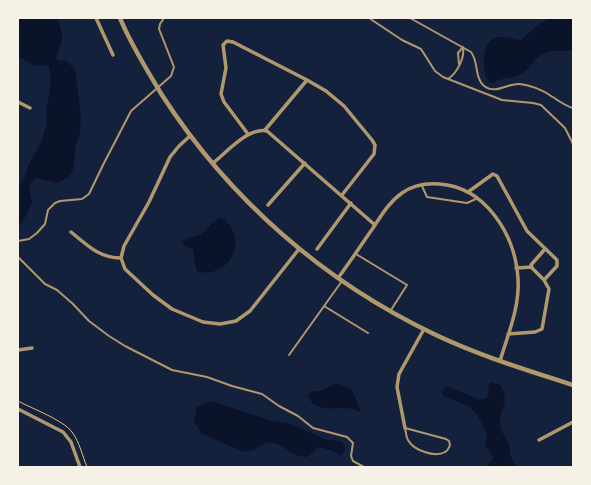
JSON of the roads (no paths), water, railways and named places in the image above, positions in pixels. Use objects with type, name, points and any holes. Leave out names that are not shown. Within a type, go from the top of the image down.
[{"type":"street","points":[[96,18],[112,55]]},
{"type":"street","points":[[120,18],[132,44],[158,88],[190,136],[248,202],[299,249],[340,280],[391,312],[424,329],[458,345],[500,361],[573,385]]},
{"type":"street","points":[[248,134],[224,102],[221,94],[226,68],[222,48],[224,43],[228,41],[233,42],[326,91],[344,106],[366,131],[375,145],[373,157],[342,195]]},
{"type":"street","points":[[265,130],[307,80]]},
{"type":"street","points":[[18,102],[30,108]]},
{"type":"street","points":[[213,163],[248,134],[265,130],[274,136],[375,225]]},
{"type":"street","points":[[190,136],[170,157],[149,202],[123,249],[121,258],[125,269],[146,289],[167,305],[195,320],[220,324],[236,320],[250,311],[299,249]]},
{"type":"street","points":[[268,206],[305,163]]},
{"type":"street","points":[[468,192],[493,174],[497,176],[527,232],[556,260],[557,266],[544,280]]},
{"type":"street","points":[[340,280],[356,253],[388,206],[397,197],[409,189],[422,184],[442,184],[468,192],[488,208],[500,224],[509,241],[516,268],[518,280],[516,303],[500,361]]},
{"type":"street","points":[[317,249],[350,203]]},
{"type":"street","points":[[71,232],[97,253],[110,258],[121,258]]},
{"type":"street","points":[[532,267],[534,261],[545,249]]},
{"type":"street","points":[[516,268],[532,267]]},
{"type":"street","points":[[508,334],[542,330],[550,289],[532,267]]},
{"type":"street","points":[[405,428],[397,381],[400,370],[424,329]]},
{"type":"street","points":[[18,350],[32,348]]},
{"type":"street","points":[[18,409],[63,432],[71,442],[80,467]]},
{"type":"street","points":[[539,440],[573,422]]},
{"type":"lane","points":[[18,241],[29,239],[37,233],[45,224],[48,210],[55,203],[60,201],[82,199],[89,194],[128,114],[135,106],[171,76],[174,69],[172,61],[159,30],[160,24],[164,18]]},
{"type":"lane","points":[[369,18],[402,40],[421,49],[435,71],[447,79],[502,100],[541,105],[565,128],[573,144]]},
{"type":"lane","points":[[410,18],[469,51],[473,55],[481,83],[486,87],[494,90],[515,84],[528,85],[549,94],[567,106],[573,108]]},
{"type":"lane","points":[[447,79],[454,74],[464,55],[463,47]]},
{"type":"lane","points":[[459,64],[458,53],[463,47]]},
{"type":"lane","points":[[422,184],[427,198],[467,203],[477,198]]},
{"type":"lane","points":[[356,253],[407,285],[391,312]]},
{"type":"lane","points":[[18,257],[45,284],[57,290],[89,321],[119,343],[172,370],[207,377],[232,386],[262,394],[279,406],[296,415],[313,428],[349,438],[353,443],[354,448],[351,456],[353,461],[364,467]]},
{"type":"lane","points":[[289,355],[324,306],[340,280]]},
{"type":"lane","points":[[324,306],[368,333]]},
{"type":"lane","points":[[405,428],[446,439],[449,441],[450,445],[448,450],[440,454],[435,454],[414,447],[407,439],[405,428]]},
{"type":"water","points":[[18,18],[57,18],[61,29],[62,41],[56,57],[57,60],[65,60],[75,69],[81,116],[80,132],[76,144],[72,173],[67,178],[57,183],[36,178],[33,180],[29,187],[32,202],[26,216],[18,227],[18,186],[25,177],[28,166],[42,140],[47,123],[46,112],[51,80],[49,66],[33,65],[18,56]]},
{"type":"water","points":[[549,18],[573,18],[573,51],[548,52],[539,56],[519,75],[493,83],[488,81],[486,76],[484,55],[488,43],[499,37],[521,40],[535,27]]},
{"type":"water","points":[[220,218],[227,222],[234,235],[234,252],[224,267],[207,273],[197,271],[193,249],[183,245],[182,242],[186,239],[200,235],[214,221]]},
{"type":"water","points":[[491,382],[500,385],[505,396],[500,424],[502,432],[510,447],[511,457],[517,467],[485,467],[493,457],[485,446],[487,433],[476,413],[468,406],[444,396],[442,393],[445,387],[449,387],[478,399],[486,399],[489,392],[488,385]]},
{"type":"water","points":[[337,383],[352,390],[361,412],[347,408],[319,407],[314,405],[308,396],[312,391],[320,391]]},
{"type":"water","points":[[211,401],[272,421],[289,423],[327,440],[340,441],[343,443],[345,449],[342,456],[330,450],[318,447],[307,457],[304,457],[290,452],[282,445],[268,442],[257,449],[244,452],[202,434],[194,422],[197,407]]}]
